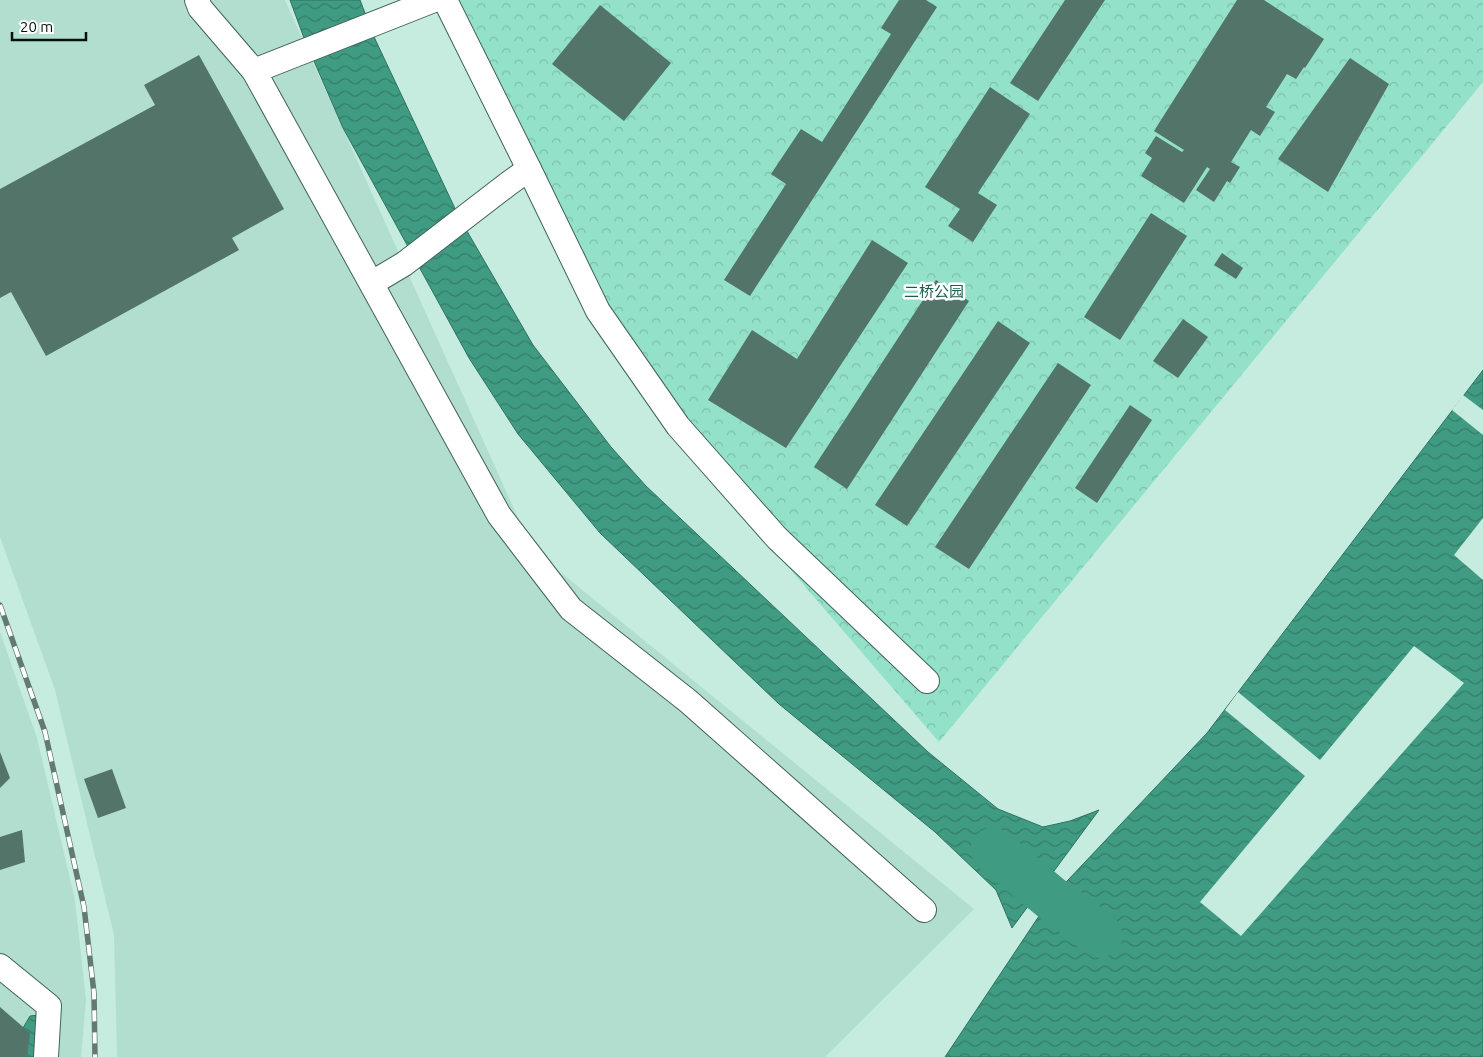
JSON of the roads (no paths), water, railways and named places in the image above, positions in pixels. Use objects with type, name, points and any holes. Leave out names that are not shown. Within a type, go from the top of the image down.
[{"type":"lane","points":[[197,0],[200,8],[254,71],[499,515],[571,609],[688,701],[924,910]]},
{"type":"lane","points":[[444,0],[530,169],[598,311],[678,426],[777,538],[927,682]]},
{"type":"lane","points":[[254,71],[426,4]]},
{"type":"lane","points":[[372,283],[404,264],[530,169]]},
{"type":"lane","points":[[0,966],[49,1006],[46,1057]]},
{"type":"water","points":[[290,0],[360,0],[375,39],[460,219],[533,345],[611,447],[646,486],[928,752],[998,809],[1043,827],[1070,821],[1099,810],[1012,928],[996,890],[935,832],[779,704],[600,533],[518,434],[469,358],[343,128],[304,38]]},
{"type":"water","points":[[1483,370],[1483,1057],[945,1057],[1051,898],[1207,733]]},
{"type":"water","points":[[39,1015],[53,1057],[6,1057],[30,1016]]},
{"type":"waterway","points":[[993,850],[1051,898],[1100,935]]},
{"type":"railway","points":[[0,605],[45,732],[84,907],[94,993],[95,1057]]},
{"type":"park label","name":"二桥公园","points":[[934,291]]}]
